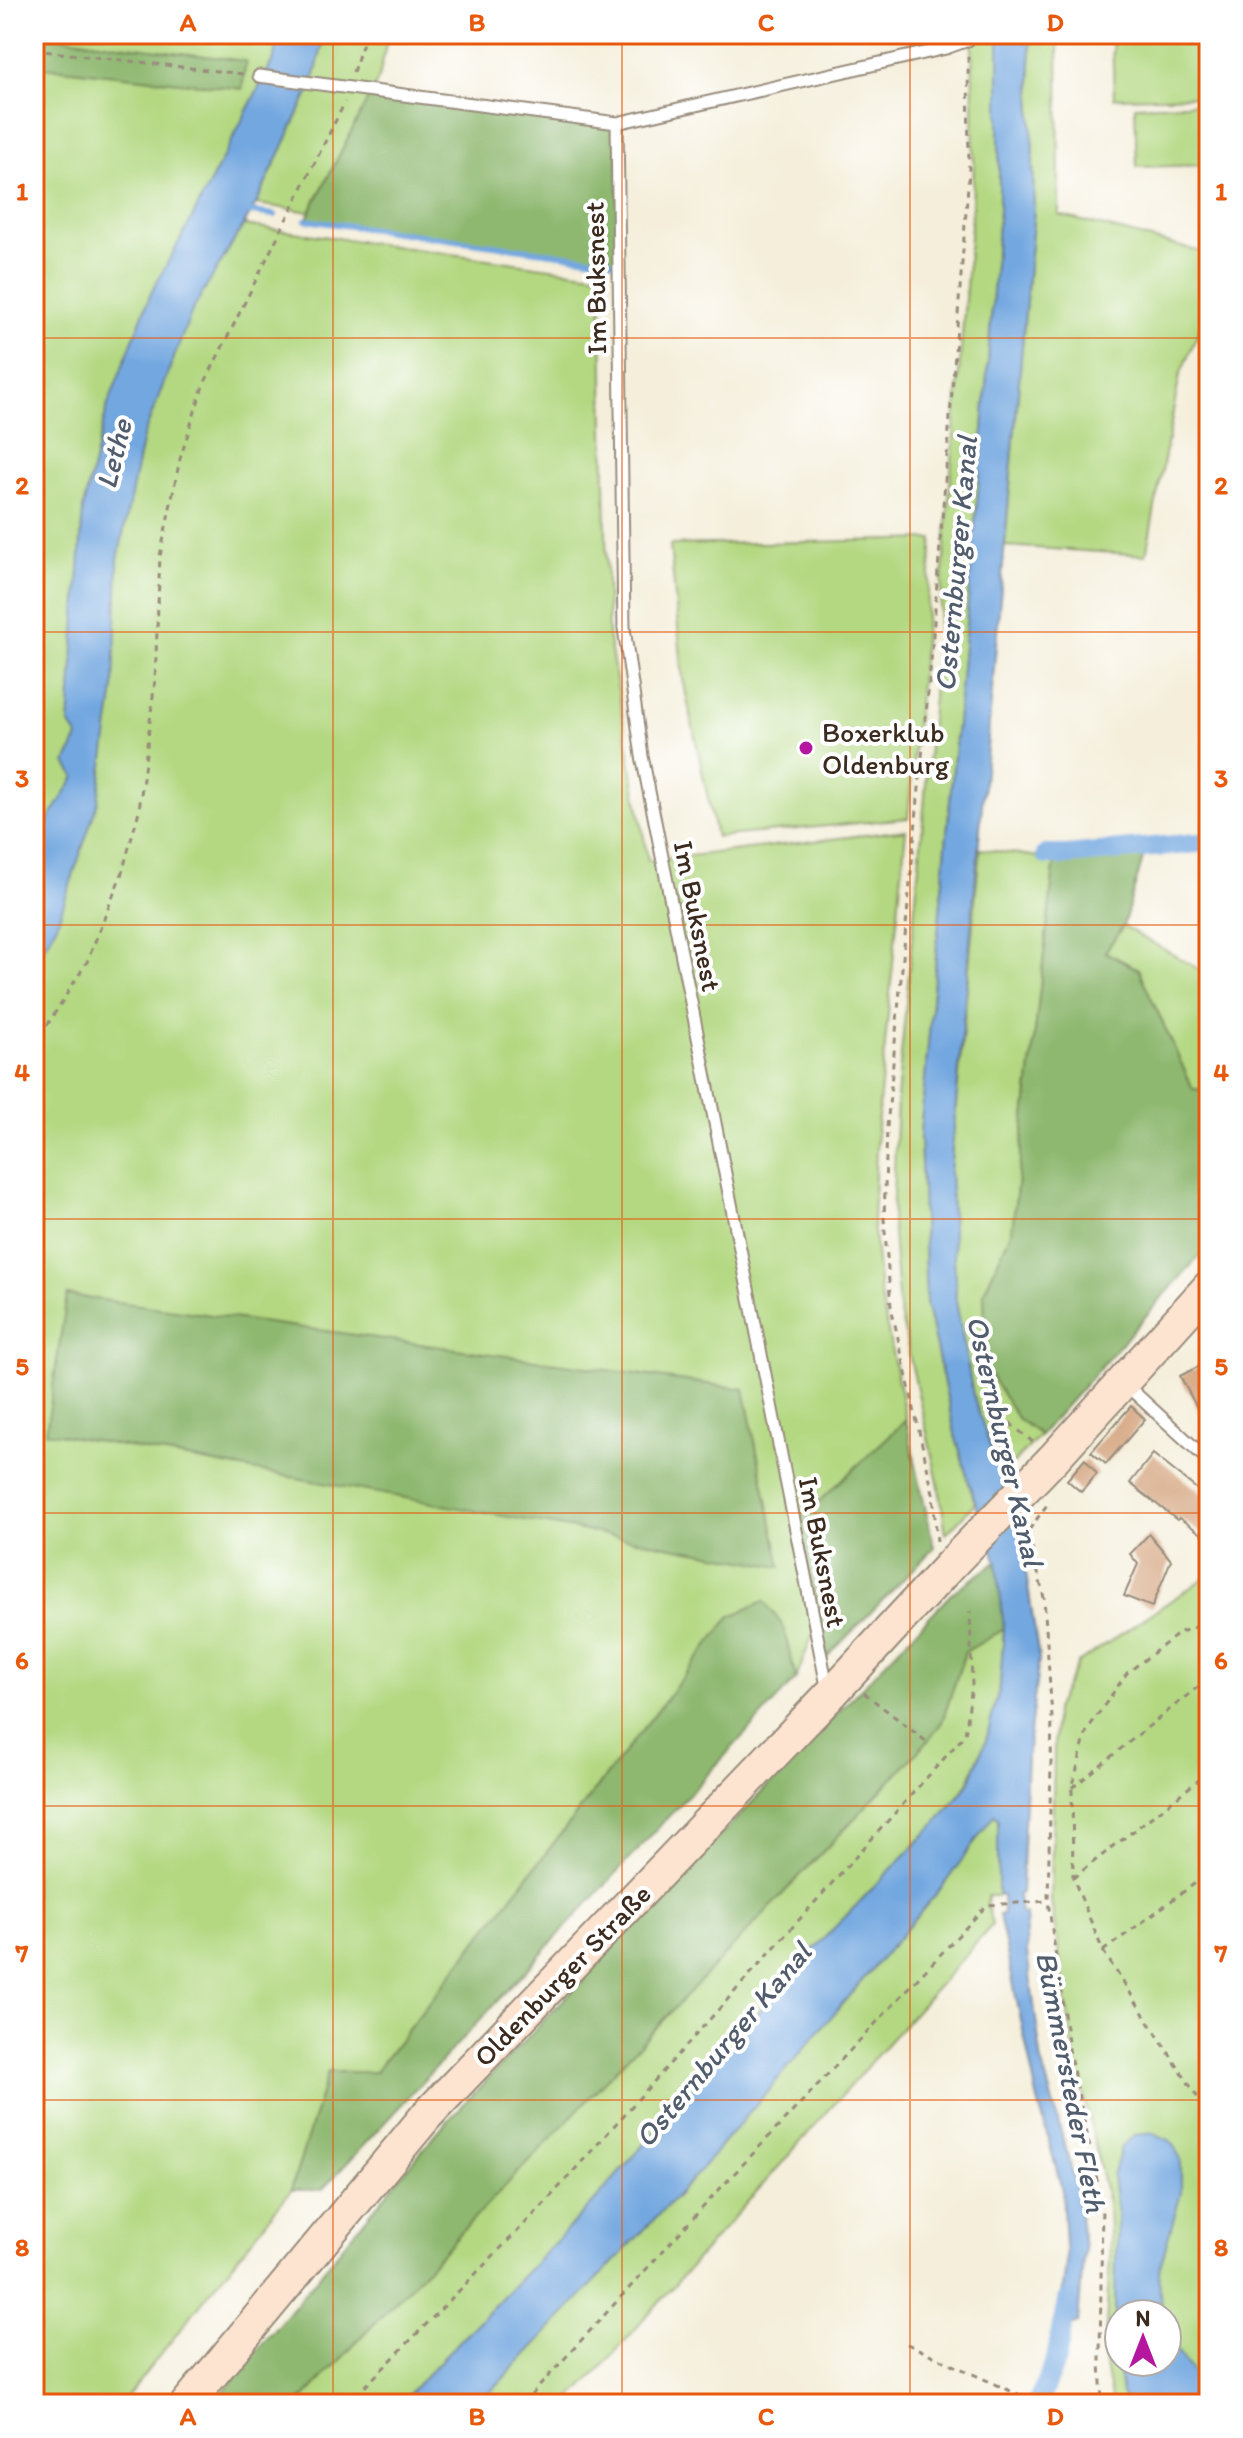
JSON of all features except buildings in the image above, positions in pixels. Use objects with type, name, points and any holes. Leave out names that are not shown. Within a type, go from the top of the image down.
[{"type":"main road","name":"Oldenburger Straße","points":[[187,2404],[427,2115],[840,1696],[946,1556],[1017,1497],[1045,1452],[1124,1383],[1209,1287]]},
{"type":"lane","points":[[259,76],[617,123],[916,55],[968,40]]},
{"type":"lane","name":"Im Buksnest","points":[[617,123],[624,628],[648,787],[822,1672],[840,1696]]},
{"type":"lane","points":[[1124,1383],[1209,1461]]},
{"type":"path","points":[[34,1046],[87,962],[122,873],[139,811],[155,680],[160,556],[180,459],[203,386],[345,106],[346,88],[366,34]]},
{"type":"path","points":[[946,1556],[891,1307],[884,1219],[887,1127],[931,661],[968,189],[968,40]]},
{"type":"path","points":[[34,50],[259,76]]},
{"type":"path","points":[[1045,1452],[1012,1425],[986,1382],[981,1383],[1029,1530],[1044,1598],[1052,1717],[1048,1901],[1070,2056],[1102,2203],[1102,2404]]},
{"type":"path","points":[[1209,1479],[1200,1492],[1209,1499]]},
{"type":"path","points":[[1029,1530],[1053,1496]]},
{"type":"path","points":[[348,2404],[543,2205],[965,1735],[972,1685],[970,1611]]},
{"type":"path","points":[[1209,1622],[1181,1632],[1127,1673],[1087,1730],[1072,1788],[1073,1878],[1103,1951],[1209,2115]]},
{"type":"path","points":[[1072,1788],[1209,1678]]},
{"type":"path","points":[[840,1696],[927,1742]]},
{"type":"path","points":[[1073,1878],[1209,1772]]},
{"type":"path","points":[[1103,1951],[1209,1873]]},
{"type":"path","points":[[523,2404],[987,1905],[1048,1901]]},
{"type":"path","points":[[907,2344],[1039,2404]]},
{"type":"green space","points":[[34,34],[278,34],[274,58],[193,218],[601,275],[608,634],[648,861],[906,830],[877,1126],[873,1221],[880,1293],[906,1420],[799,1521],[818,1620],[796,1679],[783,1626],[731,1616],[375,2072],[328,2072],[291,2190],[121,2404],[34,2404]]},
{"type":"green space","points":[[34,34],[246,61],[242,89],[34,66]]},
{"type":"green space","points":[[325,34],[388,34],[379,78],[310,212],[256,204],[313,83]]},
{"type":"green space","points":[[972,34],[999,34],[999,210],[981,457],[920,1134],[926,1302],[956,1438],[975,1503],[946,1534],[939,1486],[899,1309],[892,1222],[897,1099],[922,833],[971,225],[974,165]]},
{"type":"green space","points":[[1030,34],[1058,34],[1059,215],[1209,254],[1209,307],[1180,375],[1146,555],[1005,546],[1034,209]]},
{"type":"green space","points":[[1112,34],[1209,34],[1209,96],[1114,98]]},
{"type":"green space","points":[[372,91],[617,123],[619,262],[306,220]]},
{"type":"green space","points":[[1209,103],[1209,165],[1137,167],[1135,106]]},
{"type":"green space","name":"Boxerklub Oldenburg","points":[[933,539],[908,818],[716,837],[683,679],[670,545]]},
{"type":"green space","points":[[980,849],[1055,859],[1012,1231],[984,1292],[1017,1418],[1040,1435],[999,1479],[973,1395],[956,1301],[950,1172]]},
{"type":"green space","points":[[1145,852],[1123,926],[1105,952],[1138,969],[1193,1089],[1209,1090],[1209,1245],[1040,1435],[1017,1418],[986,1368],[984,1292],[1012,1230],[1055,859]]},
{"type":"green space","points":[[1123,926],[1209,975],[1209,1090],[1193,1089],[1138,969],[1105,952]]},
{"type":"green space","points":[[67,1295],[744,1389],[781,1567],[46,1432]]},
{"type":"green space","points":[[906,1420],[934,1548],[827,1657],[798,1521]]},
{"type":"green space","points":[[997,1562],[1004,1629],[965,1652],[942,1722],[927,1742],[298,2404],[213,2404],[439,2130],[953,1592]]},
{"type":"green space","points":[[1209,1575],[1209,2404],[1112,2404],[1107,2378],[1183,2378],[1183,2298],[1108,2298],[1108,2202],[1074,2054],[1051,1900],[1055,1709],[1078,1663]]},
{"type":"green space","points":[[764,1601],[783,1626],[796,1679],[322,2190],[291,2190],[328,2072],[375,2072],[731,1616]]},
{"type":"green space","points":[[1004,1629],[1000,1686],[986,1740],[968,1783],[940,1819],[808,1955],[594,2202],[399,2404],[298,2404],[927,1742],[942,1722],[965,1652]]},
{"type":"green space","points":[[994,1815],[998,1818],[998,1896],[988,1896],[992,1925],[566,2404],[479,2404],[695,2176],[943,1886]]},
{"type":"water","name":"Lethe","points":[[278,34],[325,34],[313,83],[256,204],[192,311],[143,437],[118,559],[114,689],[98,801],[57,924],[34,966],[34,878],[41,832],[75,777],[66,763],[78,737],[69,723],[83,508],[108,404],[151,293],[274,58]]},
{"type":"water","points":[[999,34],[1030,34],[1034,209],[950,1172],[956,1301],[973,1395],[1021,1540],[1039,1659],[1027,1757],[1021,1893],[1018,1895],[1020,1914],[1025,1914],[1027,1953],[1042,2064],[1076,2186],[1084,2248],[1078,2323],[1058,2330],[1066,2264],[1062,2190],[1037,2097],[999,1915],[1003,1914],[1002,1895],[998,1896],[998,1819],[994,1815],[943,1886],[695,2176],[479,2404],[399,2404],[594,2202],[808,1955],[940,1819],[969,1783],[986,1740],[1000,1686],[1004,1629],[997,1562],[956,1438],[926,1302],[920,1134],[981,457],[999,210]]},
{"type":"water","points":[[1154,2133],[1171,2141],[1181,2159],[1181,2193],[1159,2270],[1160,2298],[1115,2298],[1117,2209],[1113,2177],[1121,2147],[1134,2135]]},
{"type":"water","points":[[1183,2359],[1209,2394],[1209,2404],[1128,2404],[1122,2394],[1119,2378],[1183,2378]]},
{"type":"waterway","points":[[243,211],[275,215]]},
{"type":"waterway","points":[[306,220],[619,262]]},
{"type":"waterway","points":[[1046,855],[1209,842]]},
{"type":"waterway","name":"Bümmersteder Fleth","points":[[1037,2404],[1056,2360],[1067,2301]]},
{"type":"place","name":"Boxerklub Oldenburg","points":[[806,748]]},
{"type":"water label","name":"Osternburger Kanal","points":[[956,564]]},
{"type":"water label","name":"Osternburger Kanal","points":[[1005,1441]]},
{"type":"water label","name":"Osternburger Kanal","points":[[723,2045]]}]
